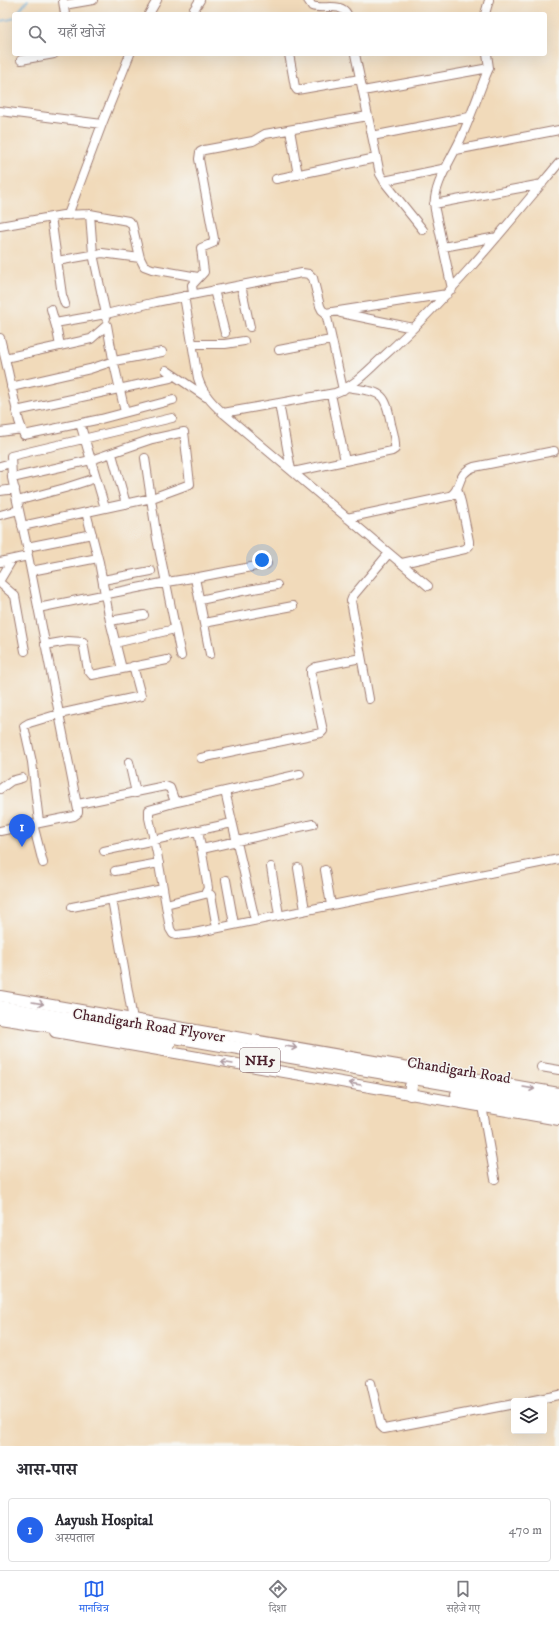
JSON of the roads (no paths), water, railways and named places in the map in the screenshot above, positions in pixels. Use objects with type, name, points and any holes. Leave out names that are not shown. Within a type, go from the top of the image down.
[{"type":"highway","name":"Chandigarh Road Flyover","points":[[0,1007],[367,1067]]},
{"type":"highway","name":"Chandigarh Road Flyover","points":[[0,1018],[121,1036],[398,1084],[410,1090]]},
{"type":"highway","name":"Chandigarh Road","points":[[367,1067],[553,1100]]},
{"type":"highway","name":"NH5","points":[[410,1090],[553,1100]]},
{"type":"main road","points":[[0,996],[133,1020],[367,1067]]},
{"type":"main road","points":[[0,1022],[199,1058],[410,1090],[482,1106],[559,1120]]},
{"type":"street","points":[[63,3],[92,0]]},
{"type":"street","points":[[150,12],[157,0]]},
{"type":"street","points":[[192,12],[200,0]]},
{"type":"street","points":[[308,0],[312,6],[339,7],[345,12]]},
{"type":"street","points":[[486,12],[489,0]]},
{"type":"street","points":[[21,60],[43,56]]},
{"type":"street","points":[[68,215],[129,56]]},
{"type":"street","points":[[289,56],[295,87],[297,90],[360,79]]},
{"type":"street","points":[[356,56],[380,174],[423,230]]},
{"type":"street","points":[[449,291],[434,204],[435,194],[456,150],[489,68],[487,56]]},
{"type":"street","points":[[363,91],[489,68]]},
{"type":"street","points":[[0,111],[102,124]]},
{"type":"street","points":[[193,294],[192,285],[204,272],[201,248],[213,243],[214,239],[199,154],[204,150],[253,141],[265,134],[368,116]]},
{"type":"street","points":[[372,136],[469,117]]},
{"type":"street","points":[[290,130],[298,174]]},
{"type":"street","points":[[456,150],[559,130]]},
{"type":"street","points":[[276,179],[376,158]]},
{"type":"street","points":[[223,413],[332,394],[346,389],[413,328],[449,291],[497,237],[559,163]]},
{"type":"street","points":[[384,181],[447,168]]},
{"type":"street","points":[[434,204],[542,184]]},
{"type":"street","points":[[0,226],[51,217],[90,214],[131,222],[140,258],[144,266],[147,268],[198,277]]},
{"type":"street","points":[[90,214],[93,254],[125,412]]},
{"type":"street","points":[[51,217],[65,304]]},
{"type":"street","points":[[442,247],[497,237]]},
{"type":"street","points":[[57,261],[102,253],[140,258]]},
{"type":"street","points":[[55,323],[106,314],[193,294],[302,273],[309,274],[313,278],[320,306],[326,313],[331,340],[346,389]]},
{"type":"street","points":[[241,285],[250,327]]},
{"type":"street","points":[[214,290],[225,333]]},
{"type":"street","points":[[326,313],[449,291]]},
{"type":"street","points":[[184,296],[198,378],[208,398]]},
{"type":"street","points":[[51,309],[60,346]]},
{"type":"street","points":[[336,312],[413,328]]},
{"type":"street","points":[[5,358],[90,339],[107,325]]},
{"type":"street","points":[[0,338],[16,411],[24,434],[26,435],[173,400]]},
{"type":"street","points":[[279,350],[331,340]]},
{"type":"street","points":[[193,344],[225,344],[244,341]]},
{"type":"street","points":[[11,386],[90,369],[114,361],[162,352]]},
{"type":"street","points":[[166,370],[208,398],[223,413],[428,586]]},
{"type":"street","points":[[16,411],[170,378]]},
{"type":"street","points":[[292,471],[392,451],[396,447],[388,405],[384,398],[377,393],[346,389]]},
{"type":"street","points":[[332,394],[345,461]]},
{"type":"street","points":[[279,403],[292,471]]},
{"type":"street","points":[[0,831],[76,815],[78,810],[55,686],[45,645],[27,547],[12,478],[10,457],[12,455],[172,418]]},
{"type":"street","points":[[80,423],[105,508]]},
{"type":"street","points":[[0,432],[22,429]]},
{"type":"street","points":[[12,478],[91,460],[152,439],[184,432],[190,484],[152,498],[22,526]]},
{"type":"street","points":[[347,518],[450,496],[455,492],[466,470],[474,467],[554,451]]},
{"type":"street","points":[[112,454],[126,504]]},
{"type":"street","points":[[146,458],[157,539],[180,656]]},
{"type":"street","points":[[0,466],[11,463]]},
{"type":"street","points":[[17,502],[96,478]]},
{"type":"street","points":[[402,563],[465,549],[469,546],[463,510],[457,488]]},
{"type":"street","points":[[0,491],[15,489]]},
{"type":"street","points":[[0,515],[19,510]]},
{"type":"street","points":[[86,512],[98,558],[110,621],[122,669]]},
{"type":"street","points":[[27,547],[92,534]]},
{"type":"street","points":[[368,699],[350,601],[389,552]]},
{"type":"street","points":[[0,562],[28,556]]},
{"type":"street","points":[[31,571],[98,558]]},
{"type":"street","points":[[0,580],[12,560]]},
{"type":"street","points":[[38,608],[166,582],[267,564]]},
{"type":"street","points":[[103,580],[151,571]]},
{"type":"street","points":[[195,578],[210,654]]},
{"type":"street","points":[[0,583],[15,596],[25,651]]},
{"type":"street","points":[[200,600],[277,585]]},
{"type":"street","points":[[204,623],[293,606]]},
{"type":"street","points":[[110,621],[144,615]]},
{"type":"street","points":[[115,643],[175,629]]},
{"type":"street","points":[[45,645],[68,641],[83,642],[88,670],[92,675],[167,660]]},
{"type":"street","points":[[201,758],[321,733],[323,731],[311,670],[316,667],[361,658]]},
{"type":"street","points":[[42,863],[36,823],[32,762],[24,726],[29,723],[59,714],[141,696],[133,666]]},
{"type":"street","points":[[129,762],[136,793]]},
{"type":"street","points":[[300,774],[175,802],[149,810],[149,818],[159,863],[170,929],[173,934],[194,933],[559,859]]},
{"type":"street","points":[[0,789],[12,781],[22,778]]},
{"type":"street","points":[[78,804],[167,786],[170,788],[175,802]]},
{"type":"street","points":[[225,791],[255,920]]},
{"type":"street","points":[[104,851],[232,823]]},
{"type":"street","points":[[202,849],[313,824]]},
{"type":"street","points":[[166,904],[205,894],[208,888],[198,830]]},
{"type":"street","points":[[115,871],[159,863]]},
{"type":"street","points":[[271,867],[279,915]]},
{"type":"street","points":[[298,868],[305,910]]},
{"type":"street","points":[[325,870],[331,905]]},
{"type":"street","points":[[226,880],[234,924]]},
{"type":"street","points":[[72,907],[163,889]]},
{"type":"street","points":[[206,892],[211,895],[217,928]]},
{"type":"street","points":[[112,899],[133,1020]]},
{"type":"street","points":[[541,1067],[559,1070]]},
{"type":"street","points":[[482,1106],[495,1179]]},
{"type":"street","points":[[371,1383],[380,1426],[384,1429],[511,1405]]},
{"type":"street","points":[[544,1398],[559,1395]]},
{"type":"waterway","points":[[18,12],[28,0]]},
{"type":"waterway","points":[[0,21],[12,19]]},
{"type":"place","name":"Aayush Hospital","points":[[22,847]]}]
